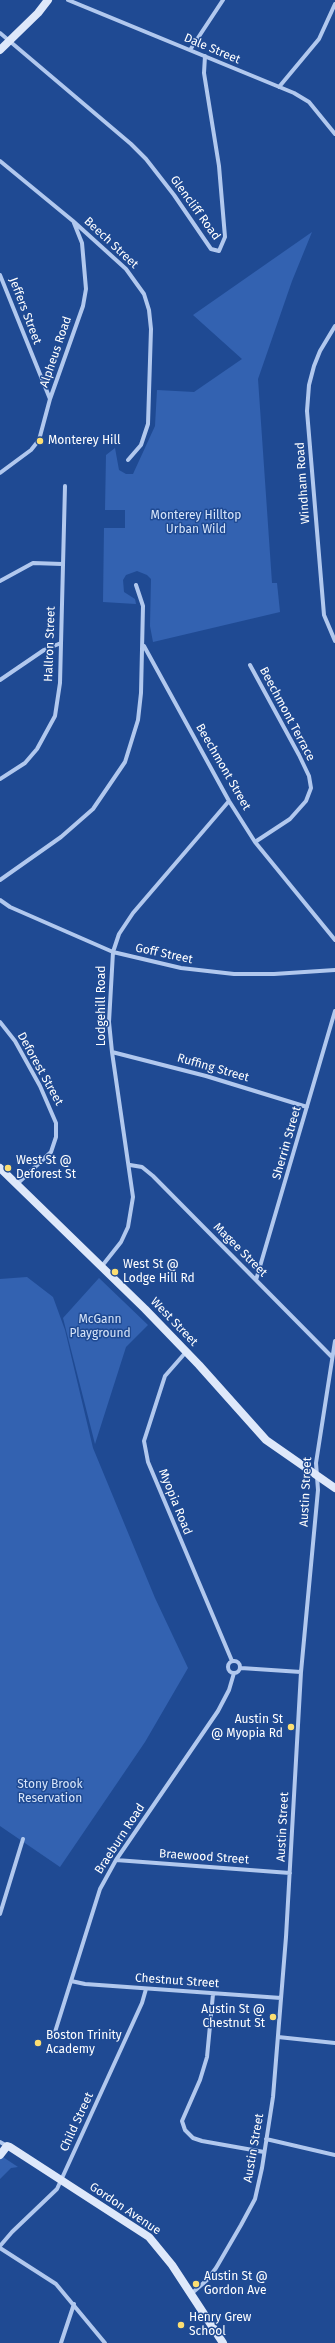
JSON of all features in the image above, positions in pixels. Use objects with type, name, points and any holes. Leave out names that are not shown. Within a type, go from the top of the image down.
[{"type":"street","points":[[0,50],[48,0]]},
{"type":"street","name":"Dale Street","points":[[68,0],[280,87],[309,102],[334,131]]},
{"type":"street","points":[[190,50],[223,0]]},
{"type":"street","points":[[280,87],[319,39],[335,4]]},
{"type":"street","points":[[0,33],[10,41]]},
{"type":"street","name":"Glencliff Road","points":[[10,41],[131,144],[146,159],[174,195],[211,249],[219,251],[225,237],[219,166],[204,73],[204,56]]},
{"type":"street","name":"Beech Street","points":[[0,161],[73,221],[126,269],[142,289],[148,305],[151,329],[148,428],[141,445],[128,460]]},
{"type":"street","name":"Alpheus Road","points":[[0,473],[31,450],[39,440],[50,399],[83,306],[86,289],[82,243],[73,221]]},
{"type":"street","name":"Jeffers Street","points":[[0,275],[50,399]]},
{"type":"street","name":"Windham Road","points":[[335,326],[320,351],[314,366],[309,385],[308,411],[324,615],[335,642]]},
{"type":"street","name":"Hallron Street","points":[[0,779],[25,763],[47,734],[55,716],[60,683],[65,486]]},
{"type":"street","points":[[0,581],[33,563],[62,564]]},
{"type":"street","name":"Beechmont Street","points":[[136,585],[143,602],[143,644],[229,801],[255,842],[335,940]]},
{"type":"street","points":[[0,680],[44,650],[61,643]]},
{"type":"street","points":[[0,880],[61,837],[93,809],[125,762],[138,720],[143,644]]},
{"type":"street","name":"Beechmont Terrace","points":[[250,666],[299,755],[309,776],[311,788],[306,801],[290,819],[255,842]]},
{"type":"street","name":"Lodgehill Road","points":[[102,1266],[121,1242],[128,1227],[133,1197],[130,1165],[112,1052],[110,1022],[113,952],[119,934],[132,912],[229,801]]},
{"type":"street","name":"Goff Street","points":[[0,900],[10,907],[37,920],[113,952],[150,962],[203,972],[274,974],[335,970]]},
{"type":"street","name":"Sherrin Street","points":[[256,1280],[335,1011]]},
{"type":"street","name":"Deforest Street","points":[[0,1022],[15,1042],[37,1080],[56,1123],[56,1137],[51,1152],[16,1185]]},
{"type":"street","name":"Ruffing Street","points":[[112,1052],[206,1076],[307,1107]]},
{"type":"street","name":"Magee Street","points":[[130,1165],[142,1168],[153,1176],[332,1357]]},
{"type":"street","name":"West Street","points":[[0,1168],[102,1266],[186,1352],[266,1440],[335,1488]]},
{"type":"street","name":"Austin Street","points":[[191,2294],[207,2280],[216,2268],[242,2225],[254,2199],[264,2152],[273,2097],[290,1873],[301,1672],[318,1476],[317,1457],[335,1341]]},
{"type":"street","name":"Myopia Road","points":[[186,1352],[165,1376],[144,1441],[148,1462],[232,1661]]},
{"type":"street","points":[[232,1661],[239,1663],[241,1668],[239,1672],[234,1673],[229,1670],[229,1664],[232,1661]]},
{"type":"street","points":[[241,1668],[301,1672]]},
{"type":"street","name":"Braeburn Road","points":[[55,2032],[100,1889],[116,1860],[218,1711],[231,1685],[234,1673]]},
{"type":"street","points":[[0,1914],[23,1839]]},
{"type":"street","name":"Braewood Street","points":[[116,1860],[290,1873]]},
{"type":"street","name":"Chestnut Street","points":[[71,1981],[146,1989],[281,1998]]},
{"type":"street","name":"Child Street","points":[[0,2247],[12,2232],[51,2197],[61,2180],[142,2004],[146,1989]]},
{"type":"street","points":[[213,1994],[207,2057],[200,2080],[182,2121],[185,2130],[193,2138],[202,2141],[264,2152]]},
{"type":"street","points":[[278,2036],[335,2044]]},
{"type":"street","points":[[266,2139],[335,2155]]},
{"type":"street","points":[[0,2155],[3,2144]]},
{"type":"street","name":"Gordon Avenue","points":[[3,2144],[149,2237],[161,2250],[223,2343]]},
{"type":"street","points":[[0,2247],[56,2284],[105,2343]]},
{"type":"street","points":[[61,2343],[74,2304]]},
{"type":"green space","name":"Monterey Hilltop Urban Wild","points":[[312,232],[292,281],[258,379],[272,583],[277,583],[280,612],[153,642],[150,626],[151,579],[147,575],[137,571],[126,575],[123,580],[124,592],[135,599],[136,604],[103,602],[104,528],[125,528],[125,510],[105,510],[106,455],[115,448],[119,470],[126,474],[133,474],[155,426],[157,390],[194,392],[242,359],[193,315]]},
{"type":"green space","name":"Stony Brook Reservation","points":[[27,1277],[53,1297],[65,1330],[93,1448],[155,1598],[188,1668],[145,1742],[60,1867],[0,1826],[0,1279]]},
{"type":"green space","name":"McGann Playground","points":[[99,1278],[148,1325],[126,1347],[95,1444],[63,1318]]},
{"type":"green space","points":[[0,2155],[18,2167],[11,2168],[0,2179]]},
{"type":"place","name":"Monterey Hill","points":[[40,441]]},
{"type":"place","name":"West St @ Deforest St","points":[[8,1168]]},
{"type":"place","name":"West St @ Lodge Hill Rd","points":[[115,1272]]},
{"type":"place","name":"Austin St @ Myopia Rd","points":[[291,1727]]},
{"type":"place","name":"Austin St @ Chestnut St","points":[[273,2017]]},
{"type":"place","name":"Boston Trinity Academy","points":[[38,2043]]},
{"type":"place","name":"Austin St @ Gordon Ave","points":[[196,2284]]},
{"type":"place","name":"Henry Grew School","points":[[181,2325]]}]
